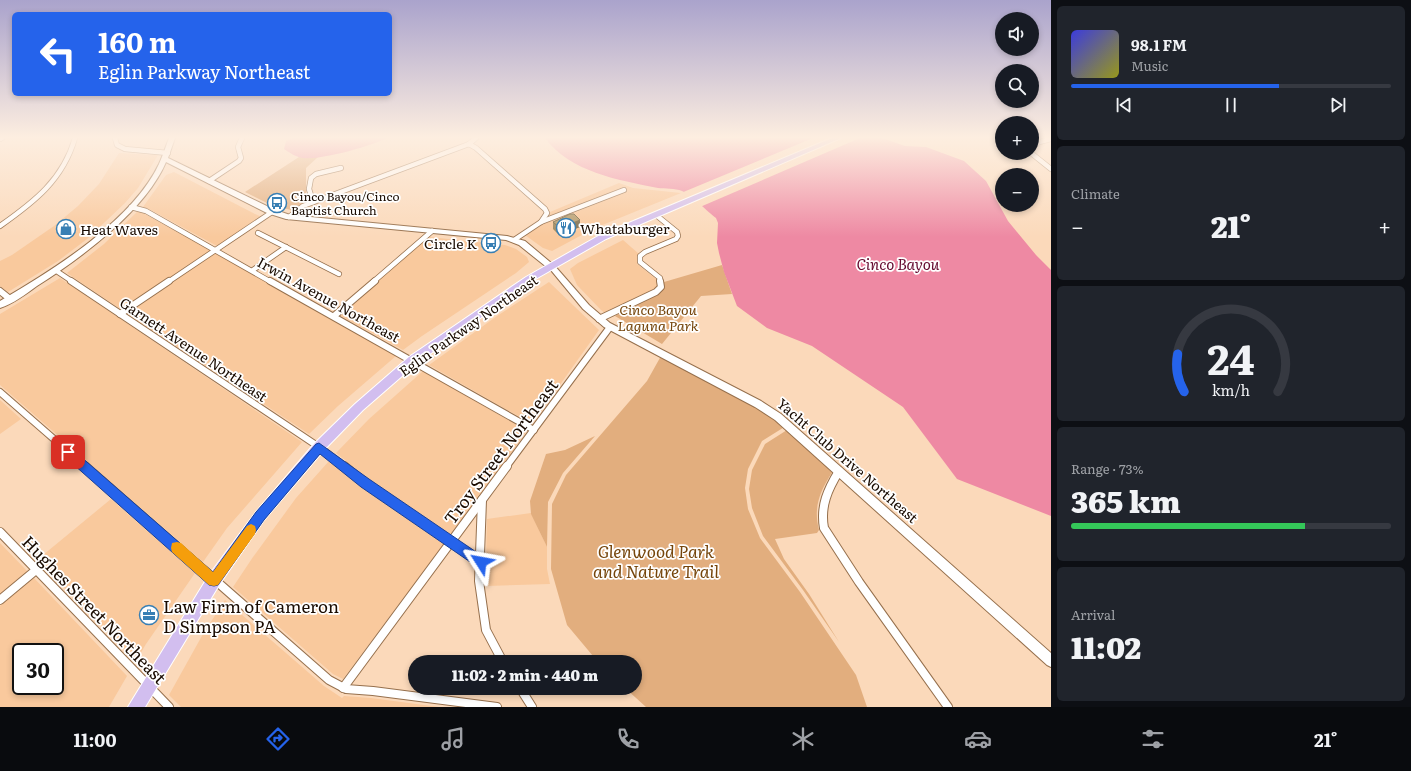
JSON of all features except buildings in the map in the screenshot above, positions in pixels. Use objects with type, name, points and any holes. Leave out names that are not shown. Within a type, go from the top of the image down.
[{"type":"highway","name":"Eglin Parkway Northeast","points":[[136,707],[214,580],[260,516],[319,447],[359,407],[413,360],[489,306],[529,280],[603,237],[759,171]]},
{"type":"main road","points":[[0,305],[55,270],[99,237],[131,207],[158,171]]},
{"type":"main road","points":[[192,171],[272,212],[289,217],[507,238],[522,243],[552,267]]},
{"type":"street","points":[[0,226],[28,205],[53,180],[59,171]]},
{"type":"street","points":[[209,181],[224,171]]},
{"type":"street","points":[[312,200],[309,189],[311,178],[313,176],[331,171]]},
{"type":"street","points":[[289,217],[312,200],[393,171]]},
{"type":"street","points":[[502,171],[545,209],[547,213],[541,222]]},
{"type":"street","points":[[514,240],[541,222],[624,190]]},
{"type":"street","name":"Irwin Avenue Northeast","points":[[131,207],[146,211],[253,270],[534,430]]},
{"type":"street","points":[[120,314],[272,212]]},
{"type":"street","points":[[599,320],[656,292],[660,287],[660,278],[640,262],[640,256],[645,252],[676,239],[678,236],[677,232],[656,215]]},
{"type":"street","points":[[334,316],[432,231]]},
{"type":"street","points":[[258,233],[339,274]]},
{"type":"street","points":[[253,270],[286,247]]},
{"type":"street","name":"Yacht Club Drive Northeast","points":[[552,267],[599,320],[758,404],[785,422],[1051,661]]},
{"type":"street","name":"Garnett Avenue Northeast","points":[[55,270],[319,447],[365,483],[481,562]]},
{"type":"street","points":[[0,291],[10,299]]},
{"type":"street","name":"Troy Street Northeast","points":[[343,688],[610,327]]},
{"type":"street","points":[[1,395],[329,680],[343,688],[497,707]]},
{"type":"street","points":[[839,471],[832,482],[822,505],[821,519],[824,528],[859,582],[948,707]]},
{"type":"street","points":[[482,500],[480,581],[486,630],[499,655]]},
{"type":"street","name":"Hughes Street Northeast","points":[[0,532],[169,707]]},
{"type":"street","points":[[0,600],[36,570]]},
{"type":"street","points":[[524,695],[532,707]]},
{"type":"shaded area","points":[[107,171],[148,171],[138,188],[125,203],[87,239],[58,261],[8,292],[0,286],[0,261],[12,255],[54,226],[78,206],[99,184]]},
{"type":"shaded area","points":[[174,172],[262,217],[217,246],[143,207],[166,175]]},
{"type":"shaded area","points":[[619,183],[633,188],[681,193],[595,228],[552,251],[543,248],[525,235],[541,224],[566,216],[628,191],[624,188],[549,218],[550,212]]},
{"type":"shaded area","points":[[138,211],[211,251],[122,310],[67,273],[104,244]]},
{"type":"shaded area","points":[[429,237],[505,245],[516,249],[527,257],[529,262],[516,273],[403,350],[339,315]]},
{"type":"shaded area","points":[[623,240],[639,254],[637,256],[637,264],[656,279],[657,286],[654,290],[605,313],[577,285],[570,269],[578,263]]},
{"type":"shaded area","points":[[215,253],[396,356],[338,406],[309,434],[126,313]]},
{"type":"shaded area","points":[[60,278],[302,442],[227,528],[203,562],[0,385],[0,314]]},
{"type":"shaded area","points":[[549,282],[599,330],[532,424],[429,365],[497,316]]},
{"type":"shaded area","points":[[423,371],[527,431],[480,496],[477,497],[477,500],[451,535],[369,479],[336,453],[369,419]]},
{"type":"shaded area","points":[[0,400],[21,419],[0,434]]},
{"type":"shaded area","points":[[329,461],[361,487],[444,544],[343,679],[333,674],[233,587],[296,498]]},
{"type":"shaded area","points":[[111,499],[195,573],[136,661],[37,560]]},
{"type":"shaded area","points":[[531,513],[547,547],[547,569],[550,584],[486,586],[486,563],[488,560],[486,558],[487,519]]},
{"type":"shaded area","points":[[0,543],[28,572],[0,595]]},
{"type":"shaded area","points":[[33,577],[127,676],[109,707],[0,707],[0,606]]},
{"type":"shaded area","points":[[225,600],[324,686],[342,698],[344,696],[371,698],[439,707],[181,707],[169,695],[203,634]]},
{"type":"green space","points":[[277,171],[306,171],[306,193],[308,202],[291,210],[271,205],[245,192]]},
{"type":"green space","name":"Cinco Bayou Laguna Park","points":[[722,265],[732,294],[701,296],[662,344],[615,316],[648,298],[663,285],[664,282]]},
{"type":"green space","name":"Glenwood Park and Nature Trail","points":[[661,356],[741,397],[786,426],[762,441],[748,469],[745,488],[748,509],[760,538],[800,592],[856,675],[867,707],[646,707],[633,695],[642,695],[642,655],[592,655],[567,625],[551,569],[552,504],[566,475],[647,381]]},
{"type":"green space","points":[[787,430],[833,471],[824,485],[817,506],[817,522],[819,530],[817,533],[775,539],[784,559],[809,594],[839,642],[763,536],[752,508],[749,489],[752,470],[765,444]]},
{"type":"green space","points":[[595,436],[563,473],[548,502],[547,547],[531,514],[530,501],[546,454],[565,450]]},
{"type":"water","name":"Cinco Bayou","points":[[591,171],[975,171],[986,181],[995,197],[995,212],[1003,212],[1008,221],[1036,255],[1051,270],[1051,516],[957,479],[903,407],[812,346],[767,328],[737,306],[724,272],[719,253],[717,243],[718,223],[716,218],[690,196],[679,190],[658,188],[611,178]]},
{"type":"pier","points":[[734,171],[783,171],[700,207],[681,193]]},
{"type":"slow traffic","points":[[177,548],[214,580],[251,530]]},
{"type":"place","name":"Cinco Bayou/Cinco Baptist Church","points":[[277,203]]},
{"type":"place","name":"Whataburger","points":[[566,228]]},
{"type":"place","name":"Heat Waves","points":[[66,229]]},
{"type":"place","name":"Circle K","points":[[491,243]]},
{"type":"place","name":"Law Firm of Cameron D Simpson PA","points":[[149,615]]},
{"type":"route","points":[[68,452],[214,580],[260,516],[319,447],[365,483],[481,562]]}]
